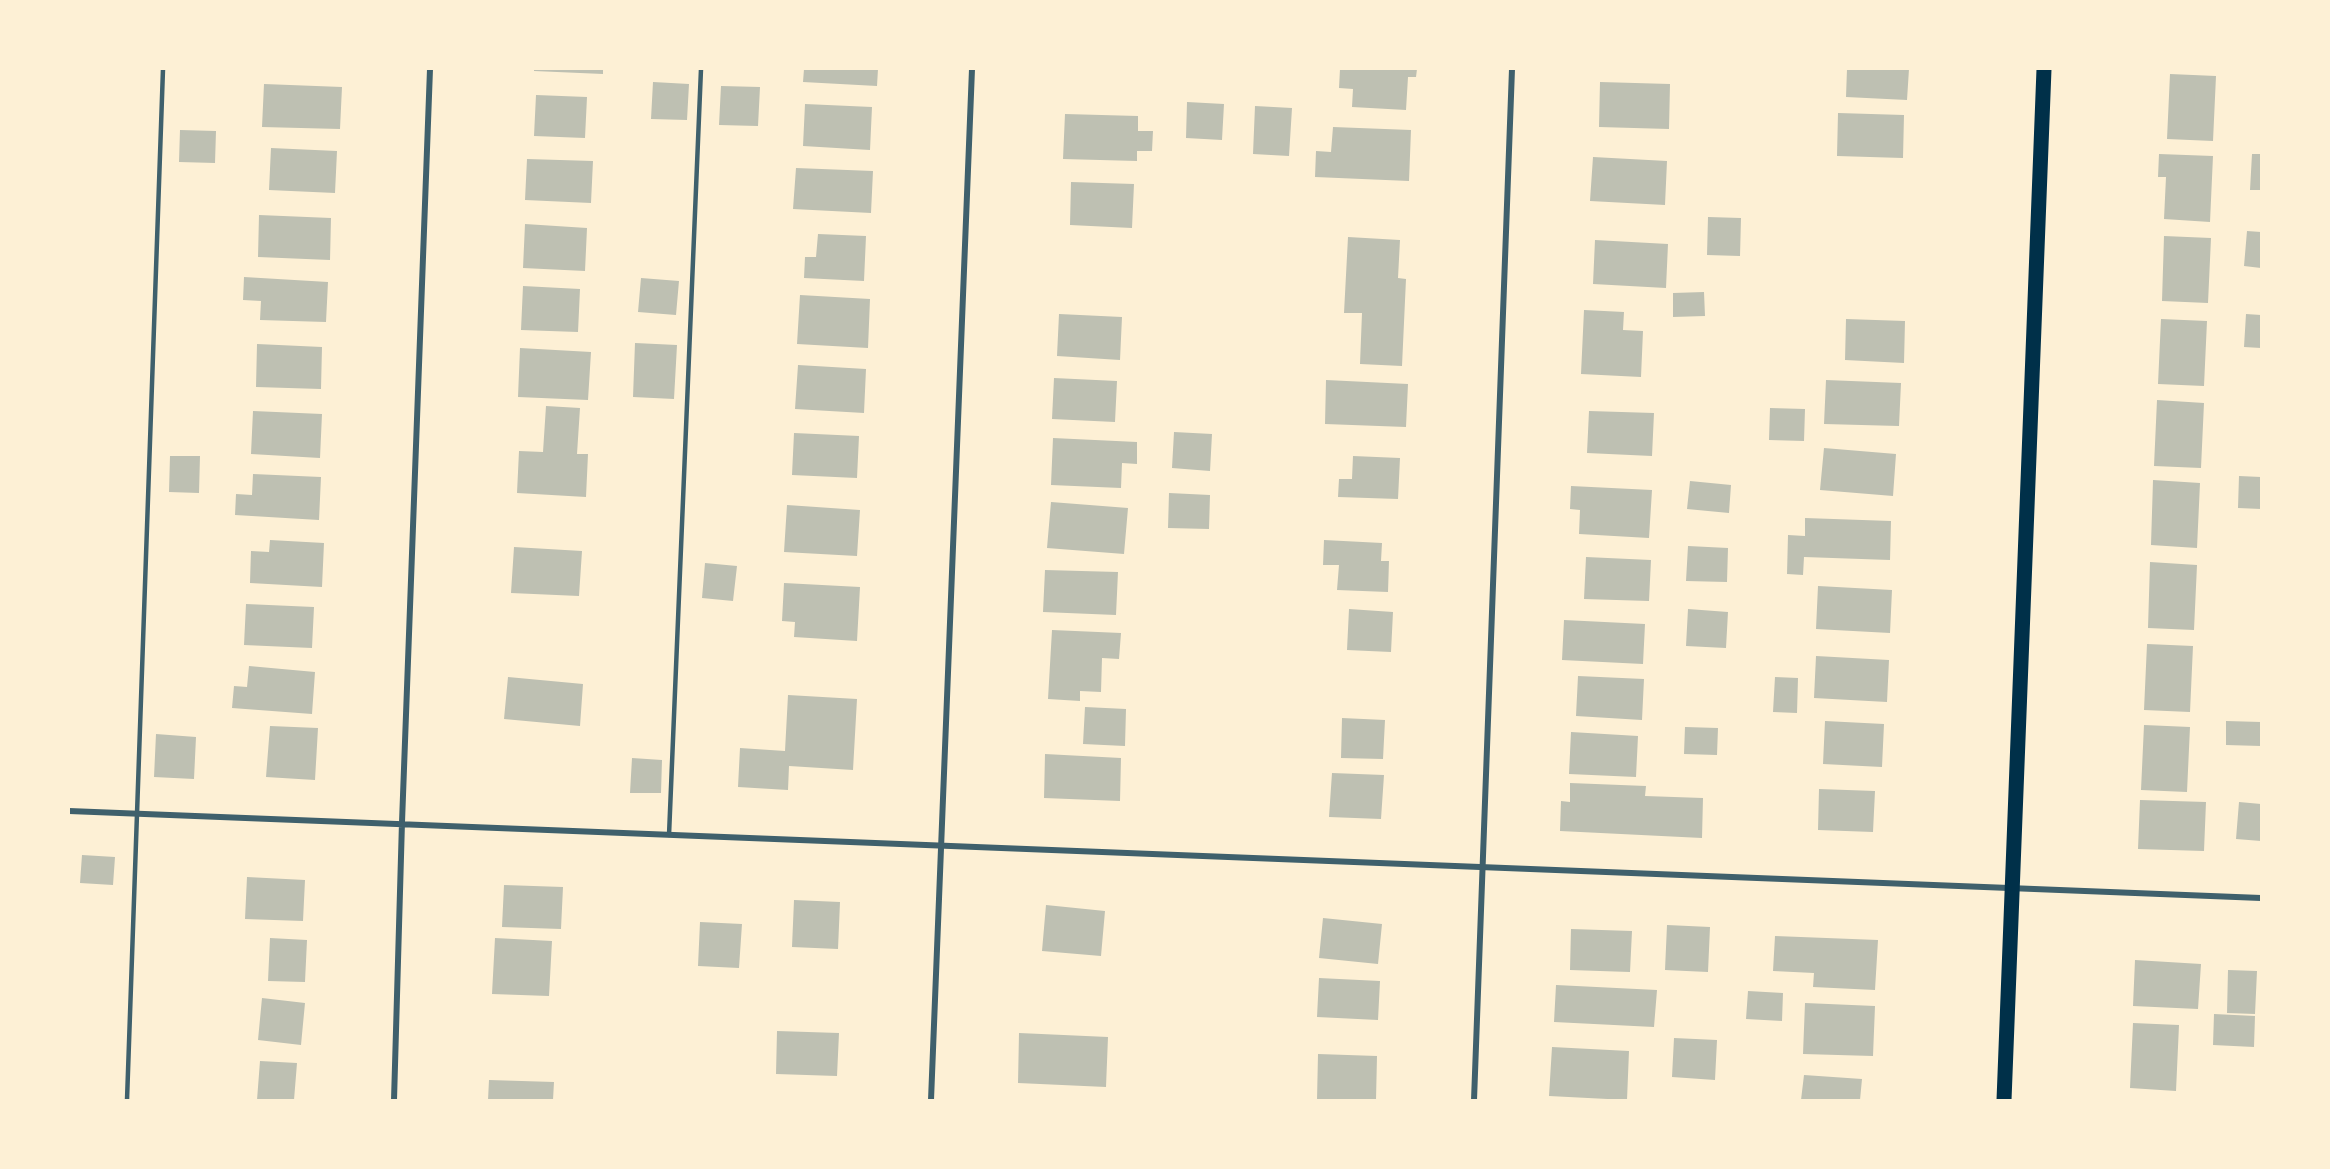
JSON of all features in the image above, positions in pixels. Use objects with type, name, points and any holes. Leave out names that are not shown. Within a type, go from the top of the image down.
[{"type":"main road","points":[[2004,1100],[2044,69]]},
{"type":"street","points":[[394,1100],[430,69]]},
{"type":"street","points":[[931,1100],[972,69]]},
{"type":"street","points":[[1474,1100],[1512,69]]},
{"type":"street","points":[[69,811],[402,822],[669,835],[2261,898]]},
{"type":"lane","points":[[127,1100],[163,69]]},
{"type":"lane","points":[[669,835],[701,69]]},
{"type":"building","points":[[534,69],[603,69],[603,74],[534,71]]},
{"type":"building","points":[[804,69],[878,69],[877,86],[803,82]]},
{"type":"building","points":[[1340,69],[1417,69],[1416,77],[1408,77],[1406,110],[1352,107],[1353,89],[1339,88]]},
{"type":"building","points":[[1847,69],[1909,69],[1907,100],[1846,97]]},
{"type":"building","points":[[2170,74],[2216,76],[2213,141],[2167,139]]},
{"type":"building","points":[[653,82],[689,84],[687,120],[651,119]]},
{"type":"building","points":[[1600,82],[1670,84],[1669,129],[1599,127]]},
{"type":"building","points":[[264,84],[342,87],[340,129],[262,127]]},
{"type":"building","points":[[721,86],[760,87],[758,126],[719,125]]},
{"type":"building","points":[[536,95],[587,97],[585,138],[534,136]]},
{"type":"building","points":[[1187,102],[1224,104],[1222,140],[1186,138]]},
{"type":"building","points":[[805,104],[872,107],[870,150],[803,146]]},
{"type":"building","points":[[1255,106],[1292,108],[1289,156],[1253,154]]},
{"type":"building","points":[[1838,113],[1904,115],[1903,158],[1837,156]]},
{"type":"building","points":[[1065,114],[1138,116],[1138,131],[1153,131],[1152,151],[1137,151],[1137,161],[1063,159]]},
{"type":"building","points":[[1333,127],[1411,130],[1409,181],[1315,177],[1316,151],[1331,152]]},
{"type":"building","points":[[180,130],[216,131],[215,163],[179,162]]},
{"type":"building","points":[[271,148],[337,151],[335,193],[269,190]]},
{"type":"building","points":[[2159,154],[2213,156],[2210,222],[2164,219],[2166,177],[2158,177]]},
{"type":"building","points":[[2252,154],[2261,154],[2261,190],[2250,190]]},
{"type":"building","points":[[1593,157],[1667,161],[1665,205],[1590,201]]},
{"type":"building","points":[[527,159],[593,161],[591,203],[525,200]]},
{"type":"building","points":[[796,168],[873,171],[871,213],[793,209]]},
{"type":"building","points":[[1071,182],[1134,184],[1132,228],[1070,225]]},
{"type":"building","points":[[259,215],[331,218],[330,260],[258,257]]},
{"type":"building","points":[[1708,217],[1741,218],[1740,256],[1707,255]]},
{"type":"building","points":[[525,224],[587,228],[585,271],[523,268]]},
{"type":"building","points":[[2247,231],[2261,232],[2261,268],[2244,266]]},
{"type":"building","points":[[818,234],[866,236],[864,281],[804,278],[805,257],[816,257]]},
{"type":"building","points":[[2164,236],[2211,238],[2208,303],[2162,301]]},
{"type":"building","points":[[1348,237],[1400,240],[1398,278],[1406,279],[1402,366],[1360,364],[1362,313],[1344,313]]},
{"type":"building","points":[[1595,240],[1668,244],[1666,288],[1593,284]]},
{"type":"building","points":[[244,277],[328,282],[326,322],[260,320],[261,301],[243,300]]},
{"type":"building","points":[[641,278],[679,281],[676,315],[638,312]]},
{"type":"building","points":[[523,286],[580,289],[578,332],[521,330]]},
{"type":"building","points":[[1704,292],[1705,316],[1673,317],[1673,293]]},
{"type":"building","points":[[800,295],[870,299],[868,348],[797,344]]},
{"type":"building","points":[[1584,310],[1624,312],[1623,330],[1643,331],[1641,377],[1581,374]]},
{"type":"building","points":[[1059,314],[1122,317],[1120,360],[1057,356]]},
{"type":"building","points":[[2246,314],[2261,315],[2261,348],[2244,347]]},
{"type":"building","points":[[1846,319],[1905,321],[1904,363],[1845,360]]},
{"type":"building","points":[[2161,319],[2207,321],[2204,386],[2158,384]]},
{"type":"building","points":[[635,343],[677,345],[674,399],[633,397]]},
{"type":"building","points":[[257,344],[322,347],[321,389],[256,387]]},
{"type":"building","points":[[520,348],[591,352],[588,400],[518,397]]},
{"type":"building","points":[[798,365],[866,369],[864,413],[795,409]]},
{"type":"building","points":[[1054,378],[1117,381],[1115,422],[1052,419]]},
{"type":"building","points":[[1326,380],[1408,384],[1406,427],[1325,424]]},
{"type":"building","points":[[1826,380],[1901,383],[1899,426],[1824,424]]},
{"type":"building","points":[[2157,400],[2204,403],[2201,468],[2154,466]]},
{"type":"building","points":[[546,406],[580,408],[577,454],[588,454],[586,497],[517,493],[519,451],[543,452]]},
{"type":"building","points":[[1770,408],[1805,409],[1804,441],[1769,440]]},
{"type":"building","points":[[253,411],[322,414],[320,458],[251,454]]},
{"type":"building","points":[[1589,411],[1654,413],[1652,456],[1587,453]]},
{"type":"building","points":[[1174,432],[1212,434],[1210,471],[1172,468]]},
{"type":"building","points":[[794,433],[859,436],[857,478],[792,475]]},
{"type":"building","points":[[1053,438],[1137,442],[1137,464],[1122,463],[1121,488],[1051,485]]},
{"type":"building","points":[[1824,448],[1896,454],[1893,496],[1820,490]]},
{"type":"building","points":[[170,456],[200,456],[199,493],[169,492]]},
{"type":"building","points":[[1353,456],[1400,458],[1398,499],[1338,497],[1339,479],[1352,479]]},
{"type":"building","points":[[253,474],[321,477],[319,520],[235,515],[236,494],[252,495]]},
{"type":"building","points":[[2239,476],[2261,477],[2261,509],[2238,508]]},
{"type":"building","points":[[2153,480],[2200,483],[2197,548],[2151,545]]},
{"type":"building","points":[[1690,481],[1731,485],[1729,513],[1687,509]]},
{"type":"building","points":[[1571,486],[1652,490],[1649,538],[1579,534],[1580,510],[1570,509]]},
{"type":"building","points":[[1169,493],[1210,495],[1209,529],[1168,528]]},
{"type":"building","points":[[1051,502],[1128,508],[1124,554],[1047,548]]},
{"type":"building","points":[[787,505],[860,510],[857,556],[784,552]]},
{"type":"building","points":[[1805,518],[1891,521],[1890,560],[1804,557],[1803,575],[1787,574],[1788,535],[1805,536]]},
{"type":"building","points":[[270,540],[324,543],[322,587],[250,583],[251,551],[269,552]]},
{"type":"building","points":[[1324,540],[1382,543],[1381,561],[1389,561],[1388,592],[1337,590],[1339,565],[1323,565]]},
{"type":"building","points":[[1688,546],[1728,548],[1727,582],[1686,581]]},
{"type":"building","points":[[514,547],[582,551],[579,596],[511,593]]},
{"type":"building","points":[[1586,557],[1651,560],[1649,601],[1584,599]]},
{"type":"building","points":[[2150,562],[2197,565],[2194,630],[2148,628]]},
{"type":"building","points":[[705,563],[737,566],[733,601],[702,598]]},
{"type":"building","points":[[1045,570],[1118,572],[1116,615],[1043,612]]},
{"type":"building","points":[[784,583],[860,587],[857,641],[794,637],[795,622],[782,621]]},
{"type":"building","points":[[1818,586],[1892,590],[1890,633],[1816,629]]},
{"type":"building","points":[[246,604],[314,607],[312,648],[244,645]]},
{"type":"building","points":[[1349,609],[1393,612],[1391,652],[1347,650]]},
{"type":"building","points":[[1688,609],[1728,612],[1726,648],[1686,646]]},
{"type":"building","points":[[1564,620],[1645,624],[1643,664],[1562,660]]},
{"type":"building","points":[[1052,630],[1121,633],[1119,659],[1102,658],[1101,692],[1080,691],[1080,701],[1048,699]]},
{"type":"building","points":[[2147,644],[2193,646],[2190,712],[2144,710]]},
{"type":"building","points":[[1816,656],[1889,660],[1887,702],[1814,698]]},
{"type":"building","points":[[249,666],[315,672],[312,714],[232,708],[234,686],[247,687]]},
{"type":"building","points":[[1578,676],[1644,679],[1642,720],[1576,716]]},
{"type":"building","points":[[508,677],[583,684],[580,726],[504,719]]},
{"type":"building","points":[[1775,677],[1798,678],[1797,713],[1773,712]]},
{"type":"building","points":[[788,695],[857,699],[853,770],[789,766],[788,790],[738,787],[740,748],[785,751]]},
{"type":"building","points":[[1085,707],[1126,709],[1125,746],[1083,744]]},
{"type":"building","points":[[1342,718],[1385,720],[1383,759],[1341,758]]},
{"type":"building","points":[[1825,721],[1884,724],[1882,767],[1823,764]]},
{"type":"building","points":[[2226,721],[2261,722],[2261,746],[2226,745]]},
{"type":"building","points":[[2144,725],[2190,727],[2187,792],[2141,790]]},
{"type":"building","points":[[270,726],[318,728],[315,780],[266,777]]},
{"type":"building","points":[[1685,727],[1718,728],[1717,755],[1684,754]]},
{"type":"building","points":[[1571,732],[1638,736],[1636,777],[1569,774]]},
{"type":"building","points":[[156,734],[196,737],[194,779],[154,777]]},
{"type":"building","points":[[1045,754],[1121,758],[1120,801],[1044,798]]},
{"type":"building","points":[[632,758],[662,760],[661,793],[630,793]]},
{"type":"building","points":[[1332,773],[1384,775],[1381,819],[1329,817]]},
{"type":"building","points":[[1570,783],[1646,786],[1645,796],[1703,798],[1702,838],[1560,831],[1561,801],[1570,802]]},
{"type":"building","points":[[1819,789],[1875,791],[1873,832],[1818,830]]},
{"type":"building","points":[[2140,800],[2206,802],[2204,851],[2138,849]]},
{"type":"building","points":[[2239,802],[2261,804],[2261,841],[2236,839]]},
{"type":"building","points":[[82,855],[115,857],[113,885],[80,883]]},
{"type":"building","points":[[247,877],[305,880],[303,921],[245,919]]},
{"type":"building","points":[[504,885],[563,887],[561,929],[502,927]]},
{"type":"building","points":[[794,900],[840,902],[838,949],[792,947]]},
{"type":"building","points":[[1046,905],[1105,911],[1101,956],[1042,951]]},
{"type":"building","points":[[1323,918],[1382,924],[1378,964],[1319,958]]},
{"type":"building","points":[[700,922],[742,924],[739,968],[698,966]]},
{"type":"building","points":[[1667,925],[1710,927],[1708,972],[1665,970]]},
{"type":"building","points":[[1571,929],[1632,931],[1630,972],[1570,970]]},
{"type":"building","points":[[1775,936],[1878,940],[1875,990],[1813,987],[1814,973],[1773,971]]},
{"type":"building","points":[[270,938],[307,940],[305,982],[268,981]]},
{"type":"building","points":[[495,938],[552,941],[549,996],[492,994]]},
{"type":"building","points":[[2135,960],[2201,964],[2198,1009],[2133,1006]]},
{"type":"building","points":[[2228,970],[2257,971],[2255,1014],[2227,1013]]},
{"type":"building","points":[[1319,978],[1380,981],[1378,1020],[1317,1017]]},
{"type":"building","points":[[1556,985],[1657,990],[1654,1027],[1554,1022]]},
{"type":"building","points":[[1748,991],[1783,993],[1782,1021],[1746,1019]]},
{"type":"building","points":[[262,998],[305,1003],[301,1045],[258,1040]]},
{"type":"building","points":[[1805,1003],[1875,1006],[1873,1056],[1803,1054]]},
{"type":"building","points":[[2214,1014],[2255,1016],[2254,1047],[2213,1045]]},
{"type":"building","points":[[2133,1023],[2179,1025],[2176,1091],[2130,1088]]},
{"type":"building","points":[[777,1031],[839,1033],[837,1076],[776,1074]]},
{"type":"building","points":[[1019,1033],[1108,1037],[1106,1087],[1018,1083]]},
{"type":"building","points":[[1674,1038],[1717,1040],[1715,1080],[1672,1077]]},
{"type":"building","points":[[1552,1047],[1629,1051],[1627,1100],[1549,1096]]},
{"type":"building","points":[[1318,1054],[1377,1056],[1376,1100],[1317,1100]]},
{"type":"building","points":[[260,1061],[297,1063],[294,1100],[257,1100]]},
{"type":"building","points":[[1804,1075],[1862,1079],[1860,1100],[1801,1100]]},
{"type":"building","points":[[489,1080],[554,1082],[553,1100],[488,1100]]}]
